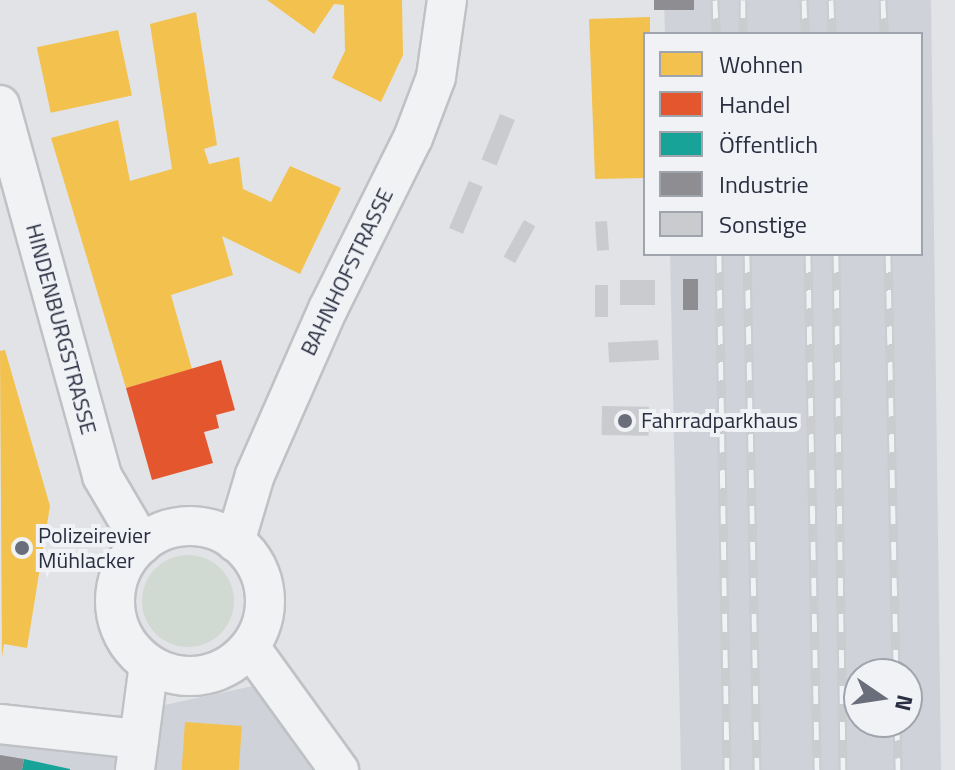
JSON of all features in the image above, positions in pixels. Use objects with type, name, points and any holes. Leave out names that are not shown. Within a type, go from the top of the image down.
[{"type":"street","name":"BAHNHOFSTRASSE","points":[[235,542],[261,461],[413,138],[436,77],[447,0]]},
{"type":"street","name":"HINDENBURGSTRASSE","points":[[0,105],[102,476],[142,544]]},
{"type":"street","points":[[178,527],[218,531],[235,542],[252,558],[263,591],[261,626],[250,647],[213,673],[180,675],[149,664],[125,639],[115,605],[126,561],[142,544],[178,527]]},
{"type":"street","points":[[250,647],[339,770]]},
{"type":"street","points":[[0,724],[137,754],[149,664]]},
{"type":"shaded area","points":[[664,0],[931,0],[941,770],[681,770],[670,256],[923,256],[923,32],[665,32]]},
{"type":"shaded area","points":[[188,555],[206,559],[220,569],[230,583],[234,601],[230,619],[220,633],[206,643],[188,647],[170,643],[156,633],[146,619],[142,601],[146,583],[156,569],[170,559]]},
{"type":"shaded area","points":[[253,686],[312,770],[0,770],[0,705],[90,721]]},
{"type":"building: Wohnen","points":[[267,0],[402,0],[403,55],[381,102],[332,78],[345,51],[344,5],[334,4],[314,34]]},
{"type":"building: Wohnen","points":[[196,12],[217,145],[204,149],[209,164],[239,157],[243,189],[271,202],[290,166],[341,188],[300,274],[222,236],[233,275],[171,295],[192,369],[126,388],[51,138],[118,120],[130,181],[172,169],[150,24]]},
{"type":"building: Wohnen","points":[[650,17],[650,32],[643,32],[643,178],[595,179],[589,19]]},
{"type":"building: Wohnen","points":[[118,30],[132,96],[51,113],[37,47]]},
{"type":"building: Wohnen","points":[[5,350],[50,506],[27,648],[4,644],[2,657],[0,351]]},
{"type":"building: Wohnen","points":[[185,722],[242,726],[239,770],[182,770]]},
{"type":"building: Handel","points":[[221,360],[235,410],[216,415],[219,428],[204,432],[213,463],[152,480],[126,388]]},
{"type":"building: Öffentlich","points":[[24,759],[70,769],[70,770],[22,770]]},
{"type":"building: Industrie","points":[[654,0],[694,0],[694,10],[654,10]]},
{"type":"building: Industrie","points":[[683,279],[698,279],[698,310],[683,310]]},
{"type":"building: Industrie","points":[[0,755],[24,759],[22,770],[0,770]]},
{"type":"building: Sonstige","points":[[500,114],[515,120],[496,165],[482,159]]},
{"type":"building: Sonstige","points":[[469,181],[483,187],[463,234],[449,228]]},
{"type":"building: Sonstige","points":[[524,220],[535,226],[515,263],[504,257]]},
{"type":"building: Sonstige","points":[[607,221],[609,250],[597,251],[595,222]]},
{"type":"building: Sonstige","points":[[620,280],[655,280],[655,305],[620,305]]},
{"type":"building: Sonstige","points":[[595,285],[608,285],[608,317],[595,317]]},
{"type":"building: Sonstige","points":[[658,340],[659,360],[609,363],[608,343]]},
{"type":"building: Sonstige","name":"Fahrradparkhaus","points":[[602,406],[649,407],[648,436],[601,435]]},
{"type":"railway","points":[[715,0],[716,32]]},
{"type":"railway","points":[[743,0],[743,32]]},
{"type":"railway","points":[[804,0],[805,32]]},
{"type":"railway","points":[[831,0],[832,32]]},
{"type":"railway","points":[[883,0],[884,32]]},
{"type":"railway","points":[[719,256],[727,770]]},
{"type":"railway","points":[[747,256],[757,770]]},
{"type":"railway","points":[[808,256],[817,770]]},
{"type":"railway","points":[[836,256],[843,770]]},
{"type":"railway","points":[[888,256],[896,658]]},
{"type":"railway","points":[[897,738],[898,770]]},
{"type":"place","name":"Fahrradparkhaus","points":[[625,421]]},
{"type":"place","name":"Polizeirevier Mühlacker","points":[[22,548]]}]
